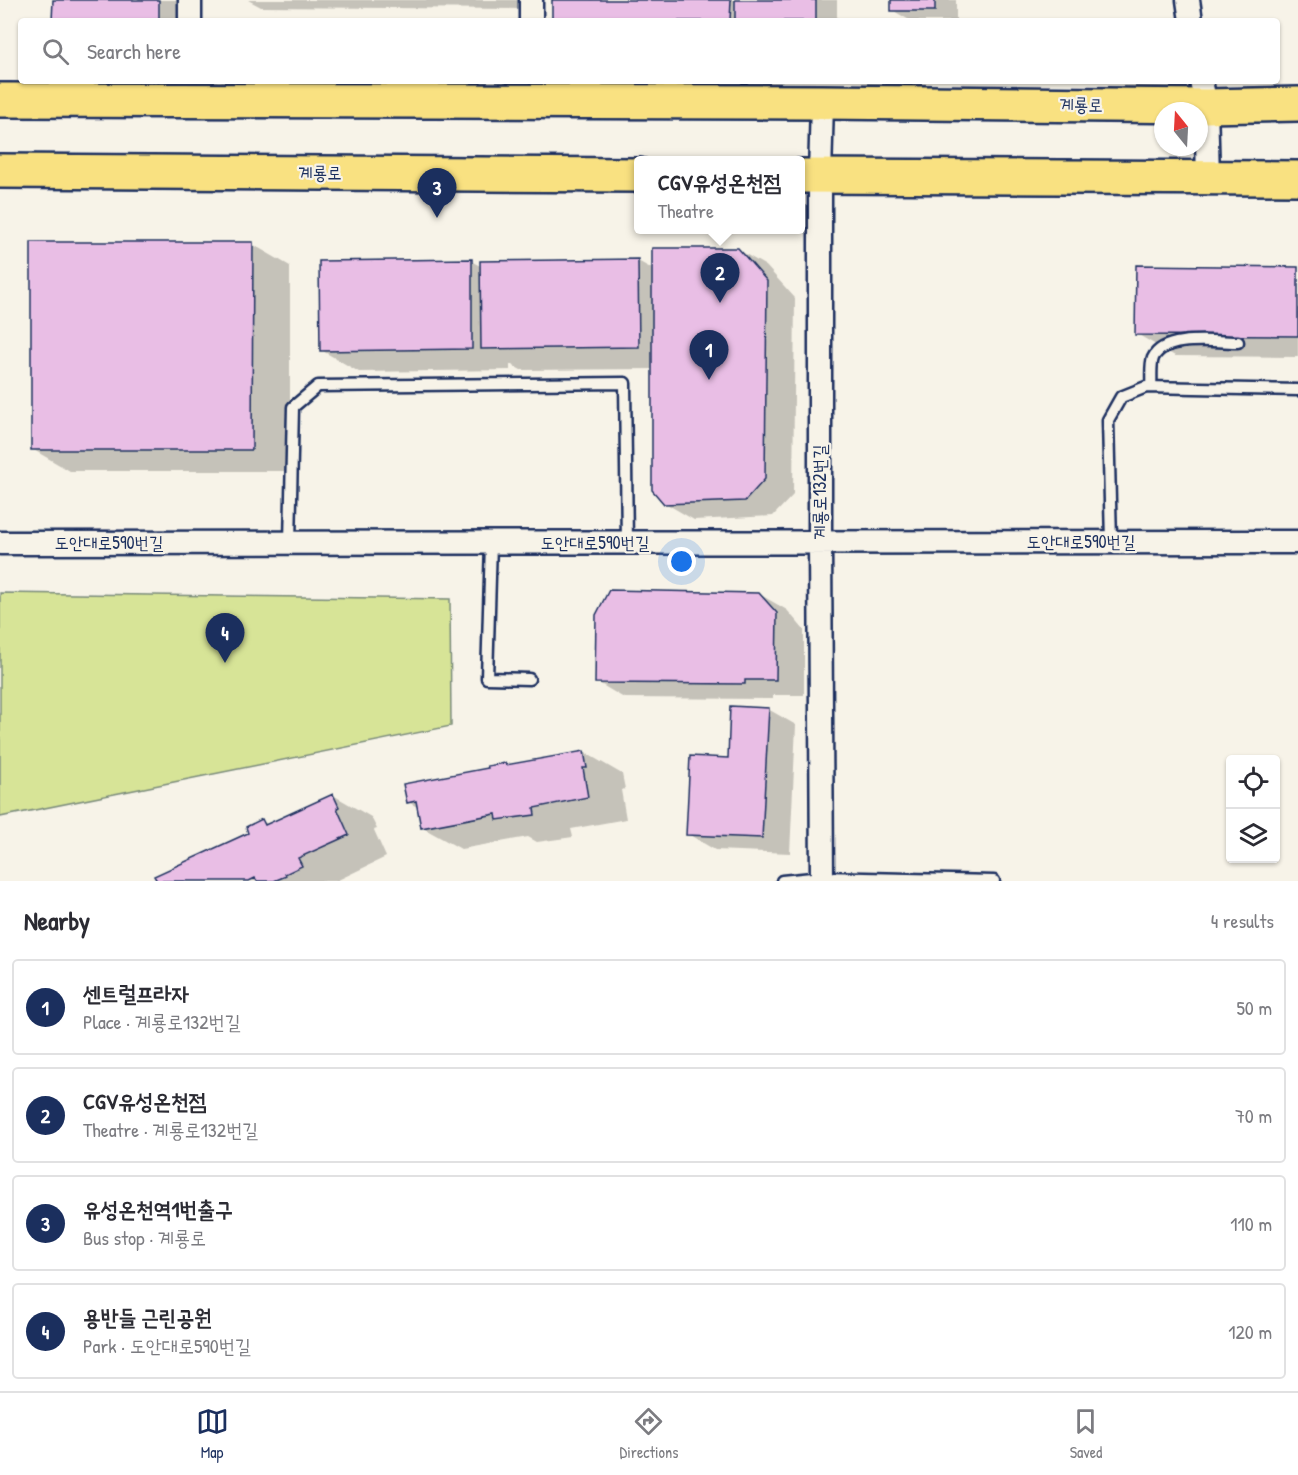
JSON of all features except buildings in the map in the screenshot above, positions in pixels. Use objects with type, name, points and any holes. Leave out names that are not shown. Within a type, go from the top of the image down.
[{"type":"main road","name":"계룡로","points":[[0,100],[188,90],[531,91],[822,102],[1204,93],[1298,104]]},
{"type":"main road","name":"계룡로","points":[[0,171],[634,175]]},
{"type":"main road","points":[[810,176],[1298,178]]},
{"type":"street","points":[[190,0],[190,18]]},
{"type":"street","points":[[531,0],[531,18]]},
{"type":"street","points":[[1188,0],[1191,18]]},
{"type":"street","points":[[1204,93],[1208,177]]},
{"type":"street","name":"계룡로132번길","points":[[822,102],[810,176],[819,543],[822,879]]},
{"type":"street","name":"도안대로590번길","points":[[0,543],[1298,542]]},
{"type":"lane","points":[[1151,387],[1152,359],[1161,347],[1179,342],[1238,342]]},
{"type":"lane","points":[[290,543],[293,407],[318,386],[625,383],[627,543]]},
{"type":"lane","points":[[1110,542],[1108,420],[1121,397],[1146,387],[1298,390]]},
{"type":"lane","points":[[491,543],[487,678],[530,679]]},
{"type":"lane","points":[[782,881],[822,879],[994,881]]},
{"type":"green space","points":[[0,593],[450,599],[451,726],[0,817]]},
{"type":"place","name":"유성온천역1번출구","points":[[437,218]]},
{"type":"place","name":"CGV유성온천점","points":[[720,303]]},
{"type":"place","name":"센트럴프라자","points":[[709,380]]},
{"type":"place","name":"용반들 근린공원","points":[[225,663]]}]
